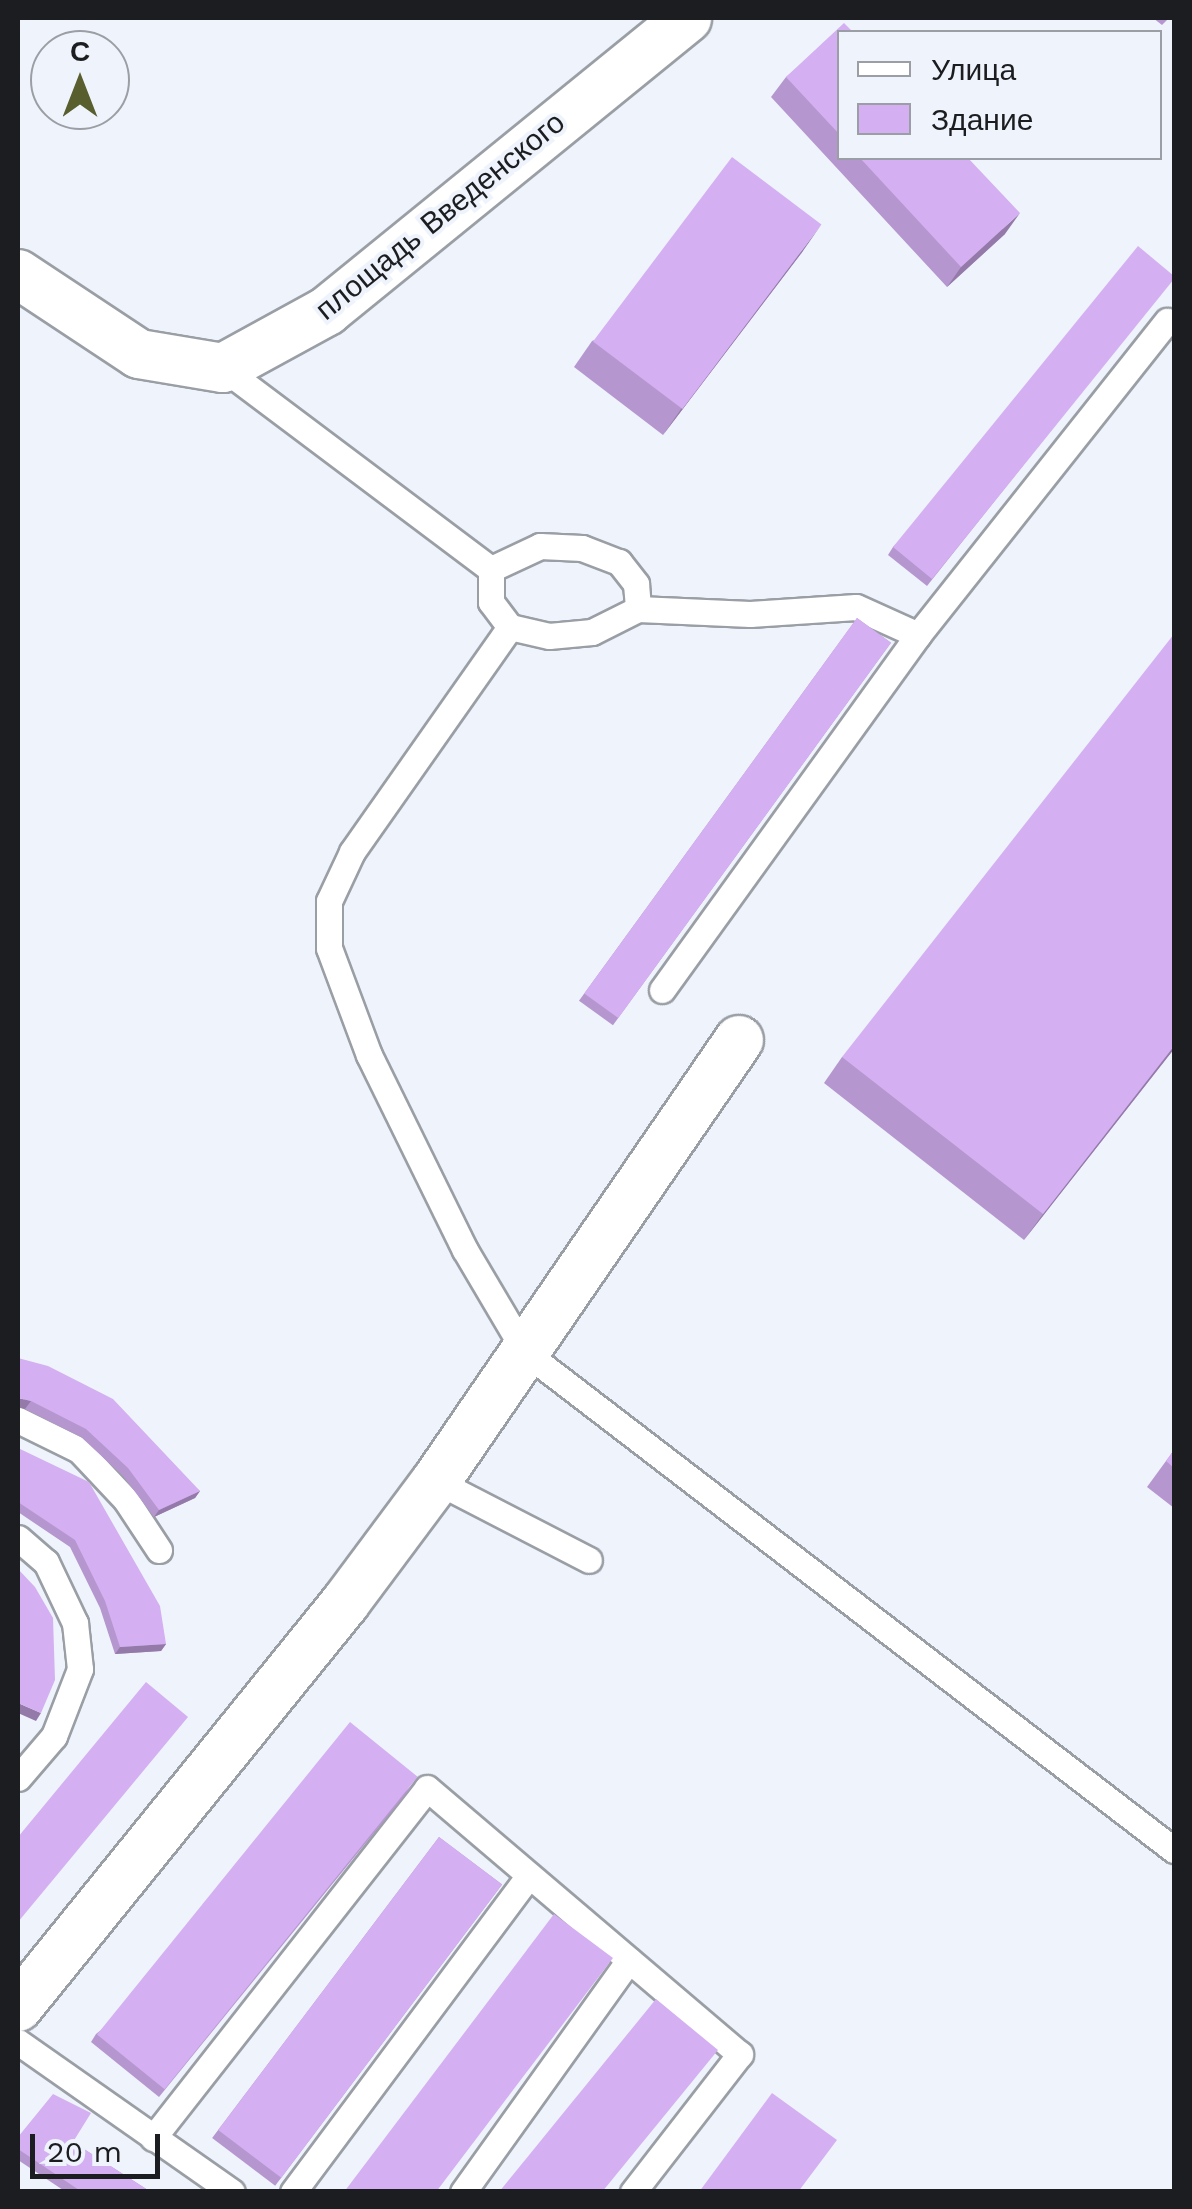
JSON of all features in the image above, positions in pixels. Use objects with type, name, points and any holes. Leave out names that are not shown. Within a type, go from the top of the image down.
[{"type":"street","name":"площадь Введенского","points":[[223,368],[327,311],[687,18]]},
{"type":"street","points":[[18,274],[139,354],[223,368]]},
{"type":"street","points":[[18,2007],[345,1603],[436,1481],[739,1040]]},
{"type":"lane","points":[[662,990],[918,635],[1167,321]]},
{"type":"lane","points":[[223,368],[492,569]]},
{"type":"lane","points":[[492,569],[540,546],[582,548],[618,562],[636,584],[638,610]]},
{"type":"lane","points":[[492,569],[491,602],[510,626],[550,636],[592,632],[638,610],[750,614],[856,607],[918,635]]},
{"type":"lane","points":[[510,626],[352,852],[329,901],[329,948],[369,1055],[465,1250],[526,1353],[1174,1850]]},
{"type":"lane","points":[[18,1420],[79,1450],[126,1500],[158,1550]]},
{"type":"lane","points":[[436,1481],[589,1560]]},
{"type":"lane","points":[[18,1538],[46,1562],[61,1593],[75,1623],[80,1669],[54,1736],[18,1778]]},
{"type":"lane","points":[[153,2138],[427,1788],[527,1878],[740,2054],[633,2192]]},
{"type":"lane","points":[[293,2192],[527,1878]]},
{"type":"lane","points":[[463,2192],[630,1960]]},
{"type":"lane","points":[[18,2042],[232,2192]]},
{"type":"building","points":[[844,23],[851,30],[837,30],[837,132],[786,77]]},
{"type":"building","points":[[732,157],[821,224],[682,409],[593,341]]},
{"type":"building","points":[[862,160],[970,160],[1020,213],[961,267]]},
{"type":"building","points":[[1138,246],[1174,279],[932,579],[893,547]]},
{"type":"building","points":[[857,618],[891,643],[618,1018],[584,993]]},
{"type":"building","points":[[1174,634],[1174,1046],[1043,1214],[842,1057]]},
{"type":"building","points":[[18,1358],[48,1366],[113,1399],[200,1491],[159,1510],[128,1468],[86,1429],[18,1398]]},
{"type":"building","points":[[18,1448],[89,1482],[160,1606],[166,1644],[120,1647],[105,1601],[75,1540],[18,1502]]},
{"type":"building","points":[[1174,1450],[1174,1468],[1166,1461]]},
{"type":"building","points":[[18,1569],[35,1587],[53,1618],[55,1680],[41,1713],[18,1703]]},
{"type":"building","points":[[146,1682],[188,1717],[18,1922],[18,1837]]},
{"type":"building","points":[[350,1722],[418,1777],[165,2089],[97,2034]]},
{"type":"building","points":[[439,1837],[502,1885],[281,2178],[218,2130]]},
{"type":"building","points":[[554,1914],[613,1958],[436,2192],[344,2192]]},
{"type":"building","points":[[656,1999],[718,2050],[602,2192],[499,2192]]},
{"type":"building","points":[[772,2093],[837,2140],[798,2192],[699,2192]]},
{"type":"building","points":[[53,2094],[91,2113],[73,2142],[151,2192],[82,2192],[18,2149],[18,2137]]}]
